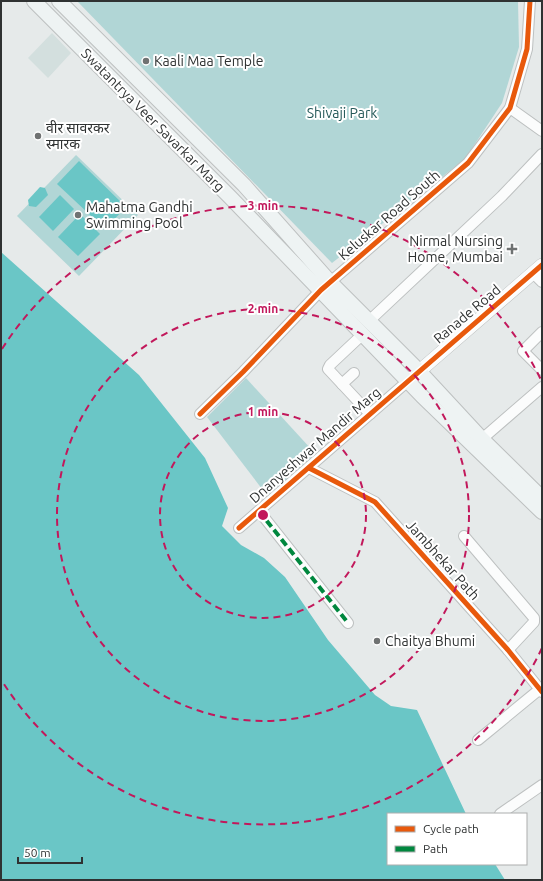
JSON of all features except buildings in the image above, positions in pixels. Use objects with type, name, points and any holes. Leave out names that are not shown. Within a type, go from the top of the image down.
[{"type":"main road","name":"Swatantrya Veer Savarkar Marg","points":[[34,1],[325,286],[366,328],[408,380],[542,512]]},
{"type":"main road","name":"Swatantrya Veer Savarkar Marg","points":[[58,1],[244,185],[325,286]]},
{"type":"main road","name":"Swatantrya Veer Savarkar Marg","points":[[366,328],[418,370],[482,439],[541,495]]},
{"type":"street","name":"Keluskar Road South","points":[[200,414],[243,372],[325,286],[468,163],[510,108],[527,49],[530,1]]},
{"type":"street","points":[[510,108],[542,131]]},
{"type":"street","points":[[370,414],[329,371],[329,367],[366,328],[502,196],[542,154]]},
{"type":"street","name":"Ranade Road","points":[[408,380],[418,370],[539,274]]},
{"type":"street","points":[[542,332],[523,351],[542,370]]},
{"type":"street","points":[[342,384],[354,373]]},
{"type":"street","name":"Dnanyeshwar Mandir Marg","points":[[239,528],[408,380]]},
{"type":"street","points":[[482,439],[542,388]]},
{"type":"street","name":"Jambhekar Path","points":[[308,468],[374,502],[508,650],[541,690]]},
{"type":"street","points":[[259,511],[348,623]]},
{"type":"street","points":[[464,536],[534,618],[534,622],[508,650]]},
{"type":"street","points":[[478,740],[541,690]]},
{"type":"street","points":[[501,813],[542,785]]},
{"type":"shaded area","points":[[52,33],[71,53],[48,78],[28,58]]},
{"type":"green space","name":"Shivaji Park","points":[[77,1],[518,1],[519,47],[502,103],[465,159],[332,263]]},
{"type":"green space","name":"Mahatma Gandhi Swimming Pool","points":[[76,155],[138,215],[79,276],[17,216]]},
{"type":"green space","points":[[246,378],[323,462],[272,502],[207,417]]},
{"type":"water","points":[[79,161],[126,207],[105,229],[57,184]]},
{"type":"water","points":[[40,187],[45,188],[48,195],[36,207],[29,206],[28,200]]},
{"type":"water","points":[[60,195],[74,209],[53,231],[39,217]]},
{"type":"water","points":[[80,214],[100,234],[78,256],[58,237]]},
{"type":"water","points":[[1,252],[139,375],[205,458],[228,508],[222,526],[241,545],[264,558],[285,577],[328,640],[375,695],[391,706],[417,710],[466,813],[387,813],[387,865],[496,865],[505,880],[1,880]]},
{"type":"marked path","points":[[259,511],[348,623]]},
{"type":"cycle path","points":[[200,414],[243,372],[321,290],[468,163],[510,108],[527,49],[530,1]]},
{"type":"cycle path","points":[[239,528],[542,265]]},
{"type":"cycle path","points":[[309,468],[375,502],[508,650],[542,692]]},
{"type":"place","name":"Kaali Maa Temple","points":[[146,61]]},
{"type":"place","name":"वीर सावरकर स्मारक","points":[[38,136]]},
{"type":"place","name":"Mahatma Gandhi Swimming Pool","points":[[78,215]]},
{"type":"place","name":"Nirmal Nursing Home, Mumbai","points":[[512,249]]},
{"type":"place","name":"Chaitya Bhumi","points":[[377,641]]}]
